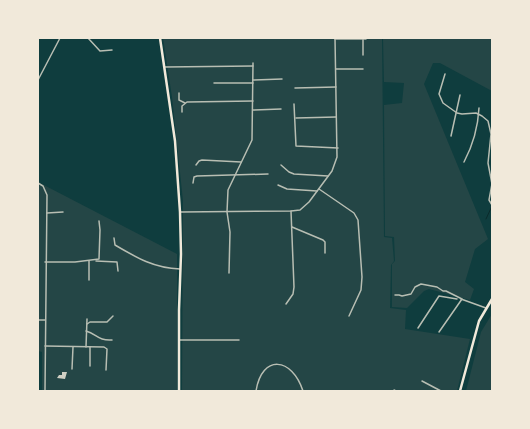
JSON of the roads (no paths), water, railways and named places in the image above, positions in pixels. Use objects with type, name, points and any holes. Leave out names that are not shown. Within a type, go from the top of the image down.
[{"type":"main road","points":[[160,38],[175,141],[180,212],[179,391]]},
{"type":"main road","points":[[460,391],[479,321],[492,299]]},
{"type":"street","points":[[38,80],[60,38]]},
{"type":"street","points":[[88,38],[100,51],[103,52],[112,50]]},
{"type":"street","points":[[180,212],[292,211],[303,208],[336,165],[338,148],[335,38],[364,39],[364,55]]},
{"type":"street","points":[[164,67],[253,64],[252,140],[229,187],[227,212],[230,232],[229,273]]},
{"type":"street","points":[[336,69],[363,69]]},
{"type":"street","points":[[445,74],[439,94],[443,103],[458,113],[479,114],[488,121],[491,134],[488,163],[492,184],[489,202],[492,205]]},
{"type":"street","points":[[214,83],[282,79]]},
{"type":"street","points":[[295,88],[336,87]]},
{"type":"street","points":[[179,93],[179,100],[185,103],[253,101]]},
{"type":"street","points":[[451,136],[458,113],[460,95]]},
{"type":"street","points":[[182,112],[182,106],[185,103]]},
{"type":"street","points":[[294,104],[296,146],[338,148]]},
{"type":"street","points":[[464,162],[473,142],[479,108]]},
{"type":"street","points":[[253,110],[281,109]]},
{"type":"street","points":[[295,118],[336,117]]},
{"type":"street","points":[[196,165],[202,160],[241,162]]},
{"type":"street","points":[[281,165],[289,172],[294,174],[328,176]]},
{"type":"street","points":[[193,183],[194,177],[198,176],[268,174]]},
{"type":"street","points":[[38,183],[45,189],[47,213],[44,391]]},
{"type":"street","points":[[278,185],[287,189],[317,191]]},
{"type":"street","points":[[319,188],[354,213],[358,220],[362,277],[361,290],[349,316]]},
{"type":"street","points":[[286,304],[294,291],[292,211]]},
{"type":"street","points":[[47,213],[63,212]]},
{"type":"street","points":[[96,261],[99,257],[99,221]]},
{"type":"street","points":[[292,227],[323,240],[325,242],[325,252]]},
{"type":"street","points":[[114,238],[115,245],[150,264],[180,269]]},
{"type":"street","points":[[89,261],[89,280]]},
{"type":"street","points":[[46,262],[117,262],[118,271]]},
{"type":"street","points":[[395,295],[399,294],[402,296],[411,294],[415,287],[421,284],[437,287],[462,300]]},
{"type":"street","points":[[418,328],[439,296],[462,300],[486,308]]},
{"type":"street","points":[[439,332],[462,300]]},
{"type":"street","points":[[87,324],[90,322],[108,322],[113,316]]},
{"type":"street","points":[[86,347],[87,319]]},
{"type":"street","points":[[38,320],[45,320]]},
{"type":"street","points":[[86,331],[91,332],[97,338],[112,340]]},
{"type":"street","points":[[179,340],[239,340]]},
{"type":"street","points":[[45,346],[104,347],[106,348],[106,370]]},
{"type":"street","points":[[72,347],[72,369]]},
{"type":"street","points":[[90,347],[90,366]]},
{"type":"street","points":[[256,391],[258,382],[264,371],[276,364],[284,365],[291,369],[300,382],[303,391]]},
{"type":"street","points":[[422,381],[441,391]]},
{"type":"waterway","points":[[486,219],[492,206]]}]
